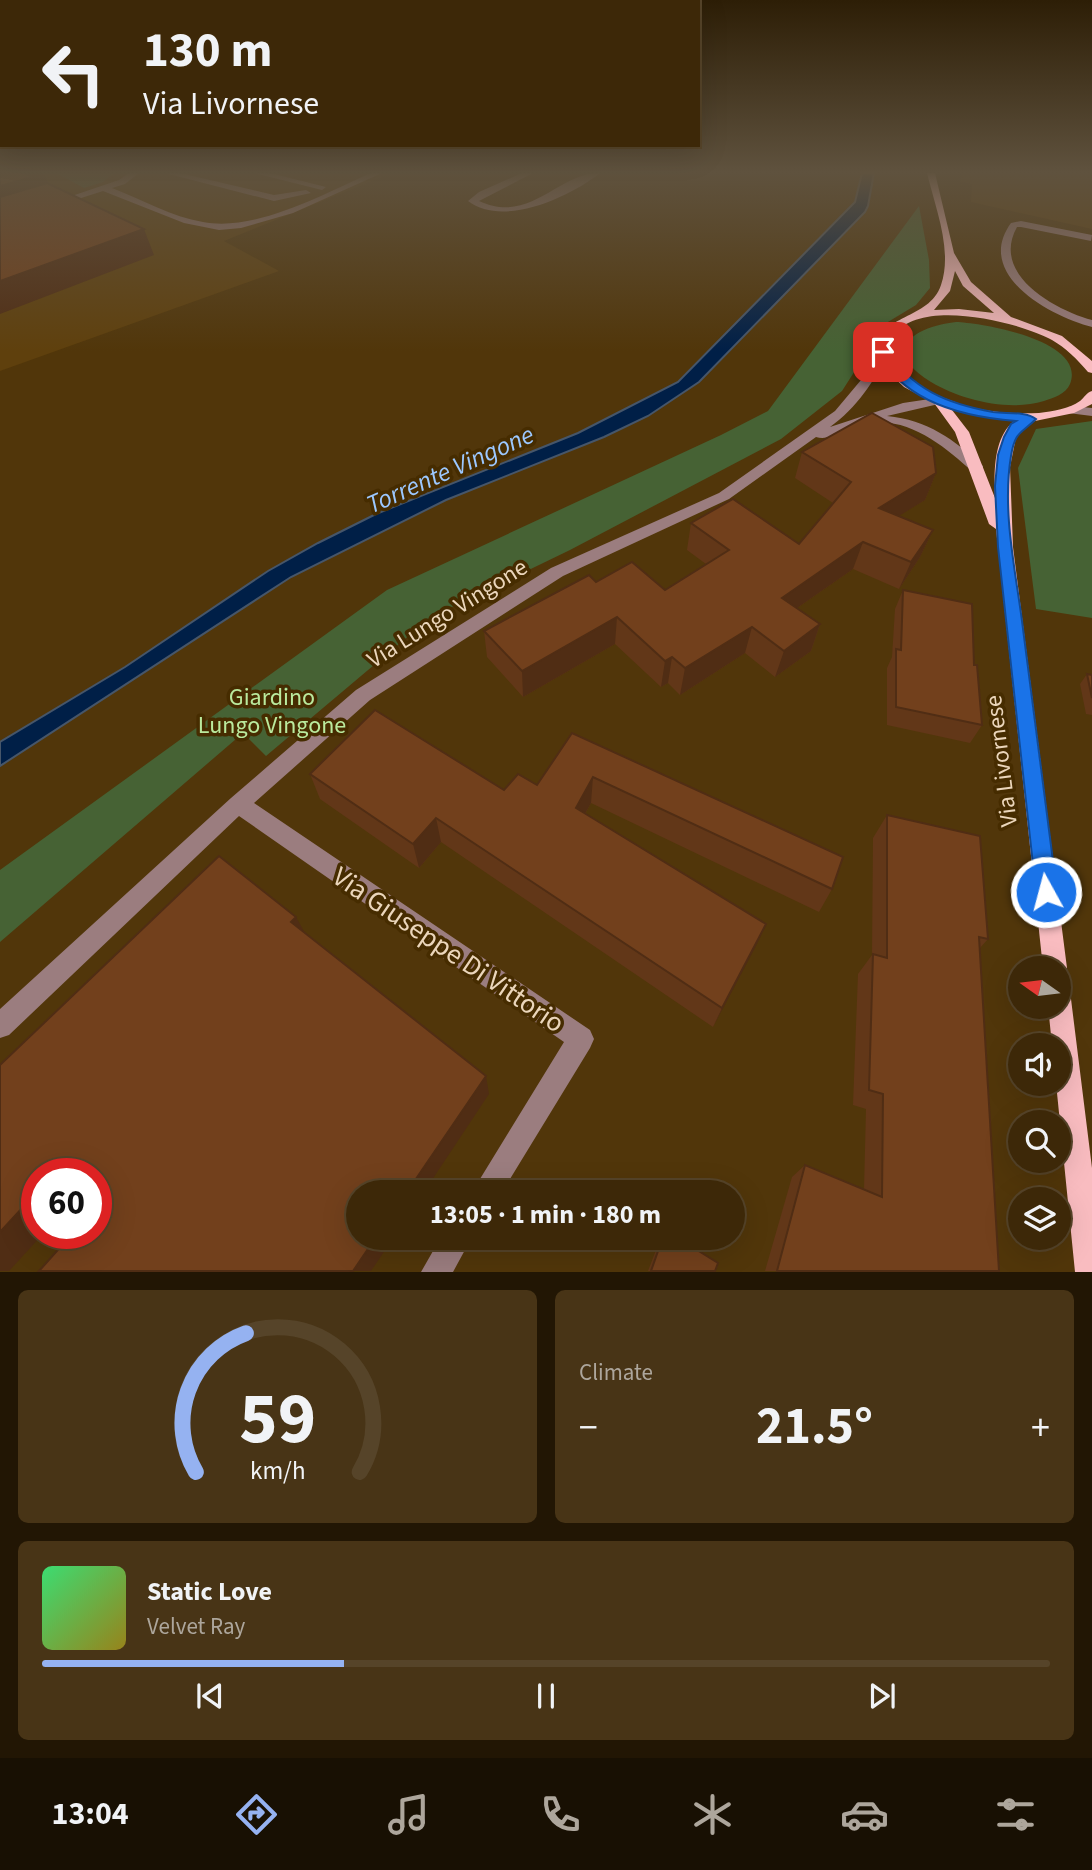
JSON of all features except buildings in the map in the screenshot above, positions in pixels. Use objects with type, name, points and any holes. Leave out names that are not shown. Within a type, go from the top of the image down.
[{"type":"main road","points":[[922,316],[934,305],[949,280],[949,251],[945,232]]},
{"type":"main road","points":[[949,251],[967,284],[1008,319]]},
{"type":"main road","points":[[883,352],[886,336],[899,324],[922,316],[968,313],[1008,319],[1063,341],[1083,356],[1092,369]]},
{"type":"main road","name":"Via Livornese","points":[[883,352],[891,369],[910,385],[938,400],[992,415],[1030,419]]},
{"type":"main road","name":"Via Livornese","points":[[1054,956],[1005,547],[1001,486],[1004,455],[1016,426],[1030,419],[1073,410],[1092,395]]},
{"type":"main road","name":"Via Livornese","points":[[938,400],[962,432],[1005,547]]},
{"type":"main road","points":[[1061,1019],[1090,1272]]},
{"type":"street","points":[[1010,232],[1006,241],[1007,254],[1017,279],[1033,299],[1092,324]]},
{"type":"street","points":[[1063,232],[1091,238]]},
{"type":"street","name":"Via Lungo Vingone","points":[[0,1026],[238,804],[363,695],[557,572],[724,496],[840,414],[867,381],[883,352]]},
{"type":"street","name":"Via Lungo Vingone","points":[[804,441],[918,402],[938,400]]},
{"type":"street","points":[[1073,410],[1092,412]]},
{"type":"street","name":"Via Lungo Vingone","points":[[869,418],[923,426],[941,435],[978,469]]},
{"type":"street","name":"Via Giuseppe Di Vittorio","points":[[238,804],[581,1039],[493,1180]]},
{"type":"street","points":[[436,1272],[450,1250]]},
{"type":"shaded area","points":[[0,232],[245,232],[224,241],[279,271],[0,371]]},
{"type":"green space","name":"Giardino Lungo Vingone","points":[[900,232],[924,232],[930,288],[916,305],[878,328],[867,352],[842,391],[781,439],[570,550],[431,617],[266,756],[243,733],[0,942],[0,870],[387,590],[768,411]]},
{"type":"green space","points":[[956,322],[1008,330],[1048,345],[1063,356],[1071,369],[1070,384],[1066,390],[1048,400],[1001,405],[971,399],[931,382],[907,360],[905,350],[908,342],[927,329]]},
{"type":"green space","points":[[1092,421],[1092,618],[1036,609],[1018,468],[1036,429]]},
{"type":"water","points":[[825,232],[845,232],[699,382],[648,416],[604,437],[446,500],[291,577],[0,766],[0,742],[125,667],[268,571],[376,514],[578,433],[678,382]]},
{"type":"route","points":[[883,352],[891,369],[910,385],[938,400],[992,415],[1030,419],[1016,426],[1010,437],[1004,455],[1001,486],[1005,547],[1046,892]]},
{"type":"water label","name":"Torrente Vingone","points":[[450,469]]}]
